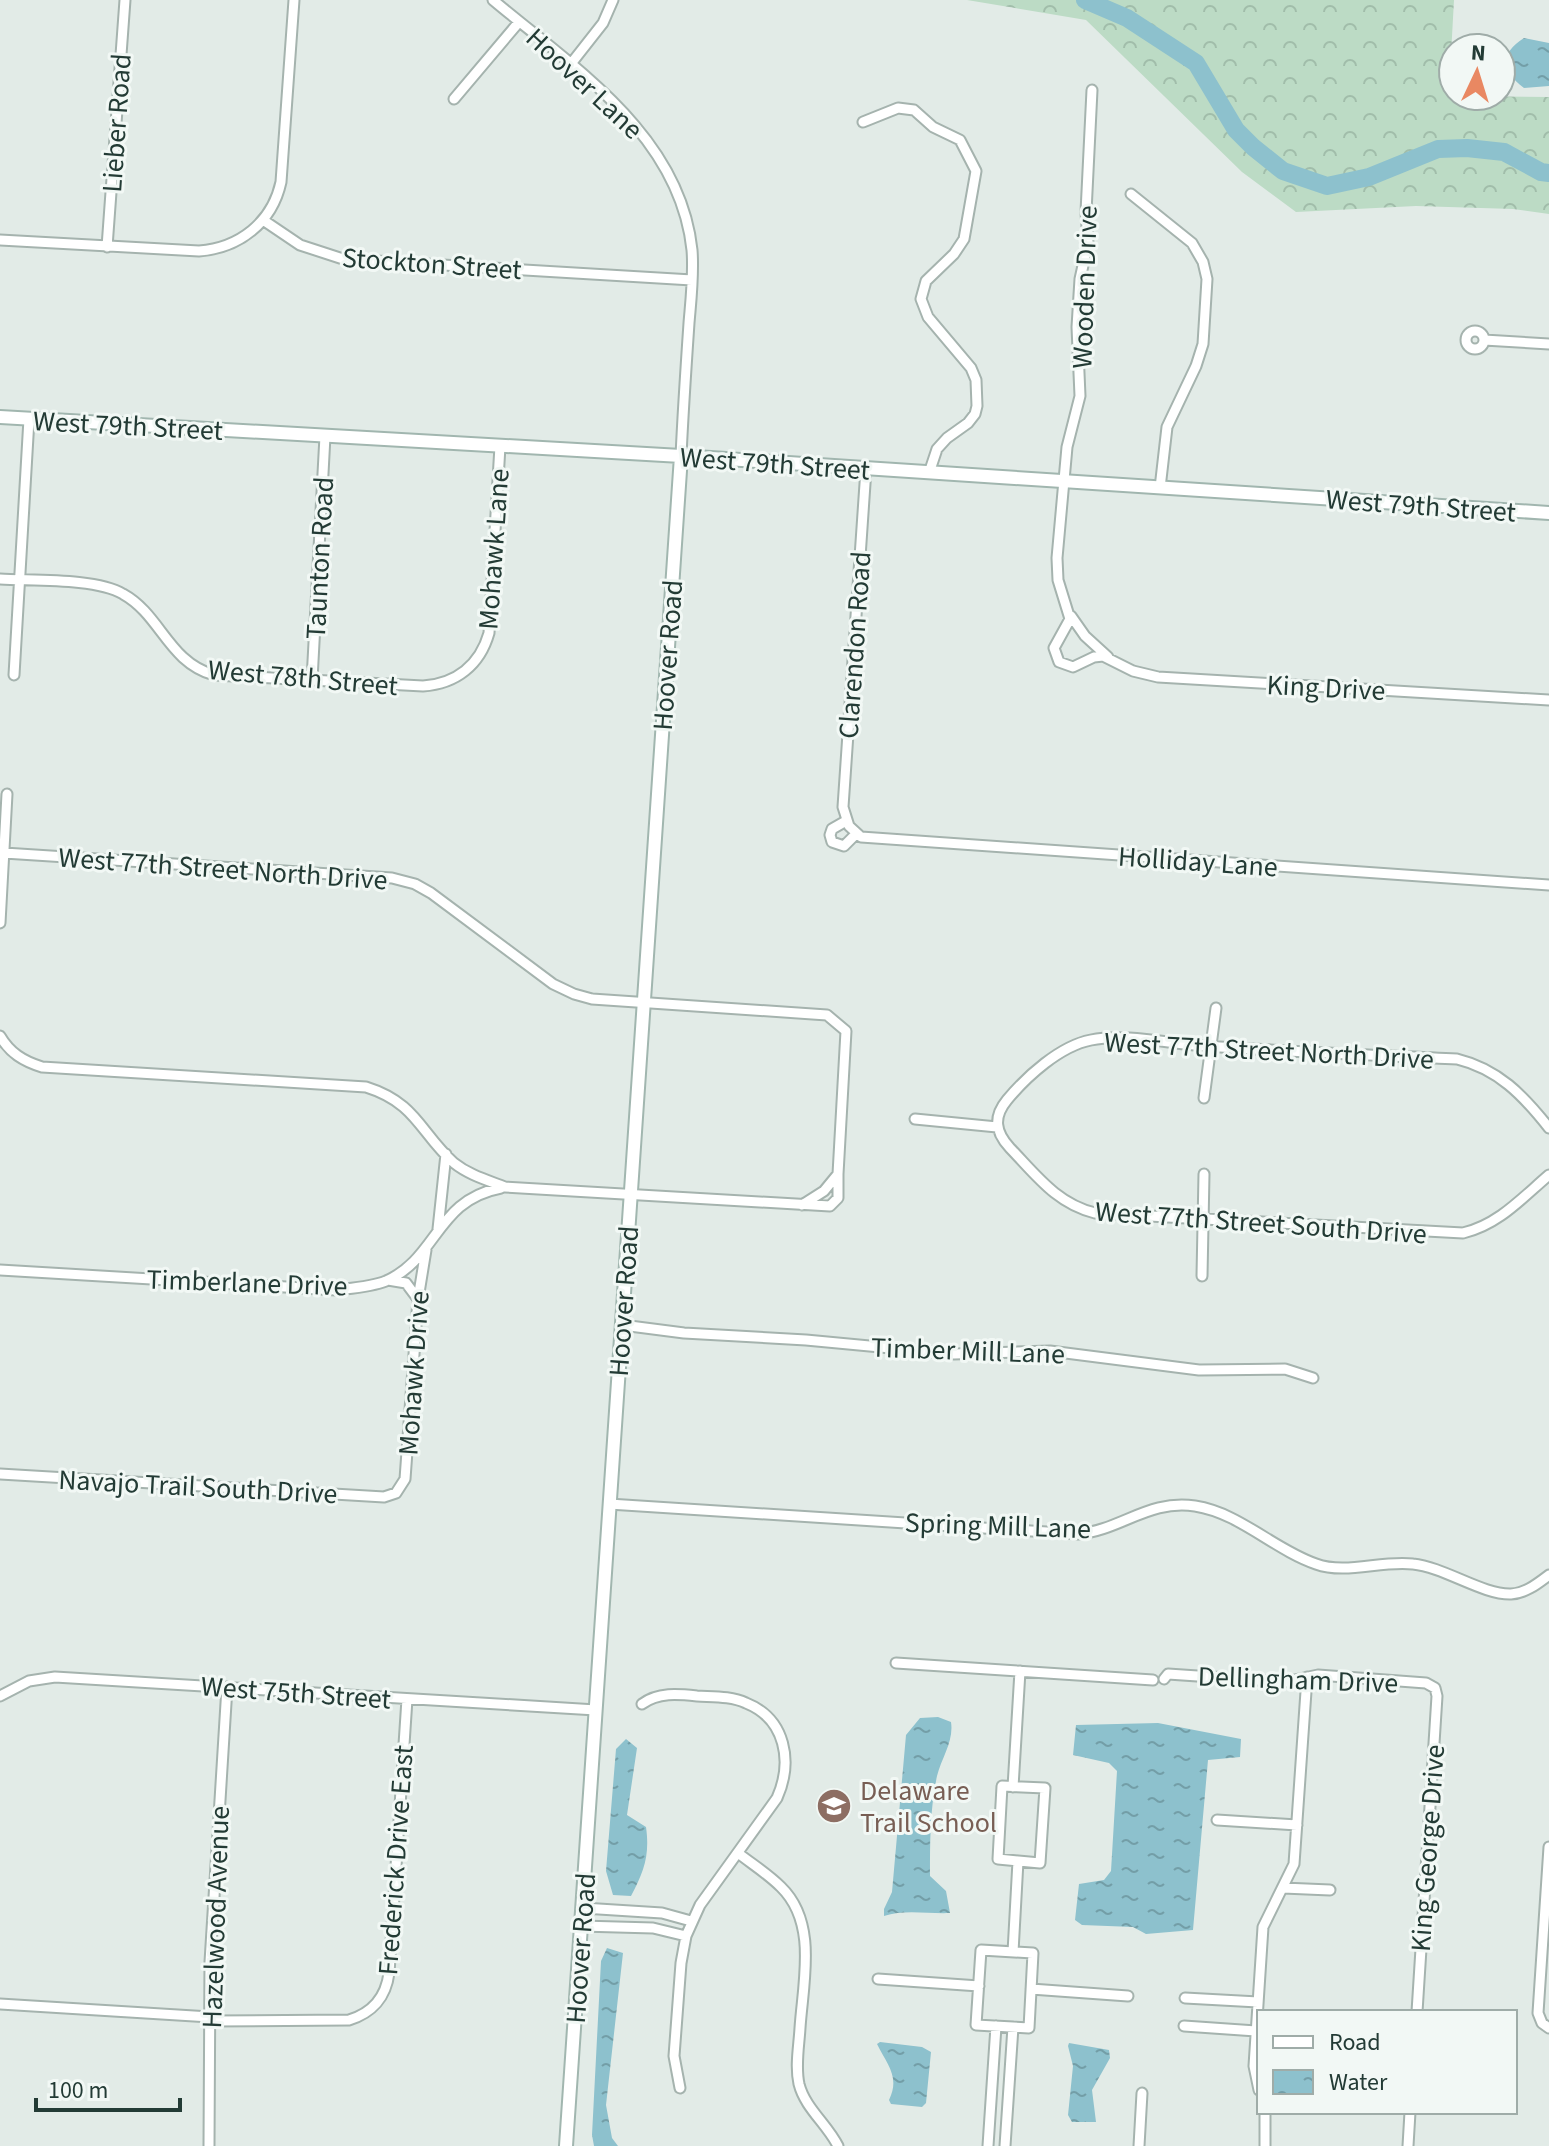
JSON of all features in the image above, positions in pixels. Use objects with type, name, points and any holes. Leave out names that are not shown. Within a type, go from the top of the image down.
[{"type":"street","name":"Lieber Road","points":[[107,247],[125,0]]},
{"type":"street","points":[[0,240],[213,250],[243,238],[263,220],[275,202],[282,177],[294,0]]},
{"type":"street","name":"Hoover Lane","points":[[493,0],[627,115],[661,161],[673,185],[688,227],[692,249],[681,456]]},
{"type":"street","points":[[570,65],[603,23],[613,0]]},
{"type":"street","points":[[454,99],[519,22]]},
{"type":"street","name":"Wooden Drive","points":[[1063,481],[1068,440],[1080,396],[1077,327],[1080,279],[1088,250],[1086,212],[1092,90]]},
{"type":"street","points":[[863,122],[898,108],[914,110],[927,123],[960,140],[976,171],[964,239],[954,254],[926,281],[921,299],[928,317],[971,368],[976,380],[977,406],[968,423],[937,449],[929,473]]},
{"type":"street","points":[[1131,194],[1186,237],[1199,254],[1207,274],[1203,344],[1167,427],[1160,488]]},
{"type":"street","name":"Stockton Street","points":[[263,220],[300,245],[343,259],[692,280]]},
{"type":"street","points":[[1484,340],[1549,344]]},
{"type":"street","name":"West 79th Street","points":[[0,417],[681,456],[1549,513]]},
{"type":"street","points":[[14,675],[29,419]]},
{"type":"street","name":"Taunton Road","points":[[312,680],[325,436]]},
{"type":"street","name":"Mohawk Lane","points":[[448,682],[467,671],[476,661],[489,633],[500,446]]},
{"type":"street","name":"Hoover Road","points":[[566,2146],[681,456]]},
{"type":"street","name":"Clarendon Road","points":[[850,828],[843,807],[866,469]]},
{"type":"street","name":"King Drive","points":[[1063,481],[1057,571],[1062,598],[1085,636],[1108,657],[1133,671],[1158,677],[1549,700]]},
{"type":"street","name":"West 78th Street","points":[[0,579],[101,586],[122,593],[140,606],[182,658],[210,674],[423,686],[448,682]]},
{"type":"street","points":[[1069,613],[1069,624],[1055,646],[1059,662],[1073,667],[1094,657],[1108,657]]},
{"type":"street","points":[[0,923],[7,794]]},
{"type":"street","points":[[835,826],[850,828],[850,842],[841,847],[832,842],[830,835],[835,826]]},
{"type":"street","name":"Holliday Lane","points":[[850,828],[866,839],[1549,885]]},
{"type":"street","name":"West 77th Street North Drive","points":[[4,853],[392,878],[415,884],[431,893],[561,989],[592,999],[817,1013],[832,1018],[846,1031],[838,1174]]},
{"type":"street","points":[[1204,1098],[1216,1008]]},
{"type":"street","points":[[0,1036],[10,1051],[42,1067],[366,1087],[387,1094],[409,1110],[446,1154],[466,1170],[505,1187],[830,1206],[836,1203],[838,1174]]},
{"type":"street","name":"West 77th Street North Drive","points":[[997,1124],[1002,1106],[1023,1083],[1068,1049],[1084,1042],[1110,1038],[1211,1047],[1441,1058],[1472,1063],[1508,1083],[1549,1128]]},
{"type":"street","points":[[915,1119],[997,1124]]},
{"type":"street","name":"West 77th Street South Drive","points":[[997,1124],[1005,1143],[1050,1191],[1073,1206],[1095,1213],[1463,1233],[1498,1219],[1549,1175]]},
{"type":"street","points":[[438,1229],[446,1154]]},
{"type":"street","points":[[802,1205],[824,1191],[838,1174]]},
{"type":"street","points":[[1202,1276],[1204,1174]]},
{"type":"street","name":"Timberlane Drive","points":[[0,1270],[336,1290],[370,1286],[388,1280],[426,1250],[438,1229],[464,1202],[477,1194],[505,1187]]},
{"type":"street","name":"Mohawk Drive","points":[[396,1493],[405,1479],[418,1299],[426,1250]]},
{"type":"street","points":[[388,1280],[406,1283],[418,1299]]},
{"type":"street","name":"Timber Mill Lane","points":[[622,1325],[684,1333],[806,1340],[954,1354],[1050,1351],[1199,1370],[1276,1368],[1313,1378]]},
{"type":"street","name":"Navajo Trail South Drive","points":[[0,1474],[384,1497],[396,1493]]},
{"type":"street","name":"Spring Mill Lane","points":[[609,1504],[1078,1534],[1108,1528],[1153,1508],[1179,1505],[1225,1514],[1324,1567],[1416,1564],[1510,1594],[1532,1588],[1549,1575]]},
{"type":"street","name":"Dellingham Drive","points":[[896,1663],[1158,1679],[1168,1674],[1285,1682],[1318,1675],[1411,1681],[1434,1686]]},
{"type":"street","points":[[1013,1787],[1020,1671]]},
{"type":"street","name":"West 75th Street","points":[[0,1696],[29,1681],[55,1677],[596,1710]]},
{"type":"street","points":[[1257,2010],[1263,1927],[1293,1870],[1307,1677]]},
{"type":"street","name":"King George Drive","points":[[1417,2010],[1437,1696],[1434,1686]]},
{"type":"street","name":"Hazelwood Avenue","points":[[209,2146],[211,1928],[227,1687]]},
{"type":"street","points":[[642,1704],[661,1695],[675,1694],[734,1699],[759,1710],[777,1729],[786,1755],[784,1781],[777,1798],[700,1905],[686,1936],[674,2056],[680,2088]]},
{"type":"street","name":"Frederick Drive East","points":[[0,2004],[210,2019],[349,2020],[364,2014],[379,2001],[387,1985],[407,1699]]},
{"type":"street","points":[[1002,1786],[1045,1788],[1040,1863],[1018,1861],[998,1859],[1002,1786]]},
{"type":"street","points":[[1217,1820],[1297,1825]]},
{"type":"street","points":[[1545,2025],[1538,2013],[1549,1847]]},
{"type":"street","points":[[738,1853],[783,1888],[799,1914],[805,1952],[797,2074],[806,2100],[832,2133],[838,2146]]},
{"type":"street","points":[[1013,1952],[1018,1861]]},
{"type":"street","points":[[1283,1888],[1330,1890]]},
{"type":"street","points":[[583,1908],[662,1913],[691,1921]]},
{"type":"street","points":[[581,1926],[653,1928],[686,1936]]},
{"type":"street","points":[[981,1950],[1033,1953],[1029,2028],[976,2025],[979,1986],[981,1950]]},
{"type":"street","points":[[878,1979],[979,1986]]},
{"type":"street","points":[[1031,1989],[1128,1996]]},
{"type":"street","points":[[1185,1998],[1258,2002]]},
{"type":"street","points":[[1257,2016],[1254,2071],[1257,2082]]},
{"type":"street","points":[[988,2146],[996,2026]]},
{"type":"street","points":[[1184,2026],[1256,2031]]},
{"type":"street","points":[[1005,2146],[1013,2027]]},
{"type":"street","points":[[1139,2146],[1142,2093]]},
{"type":"street","points":[[1265,2114],[1265,2146]]},
{"type":"street","points":[[1408,2146],[1410,2114]]},
{"type":"green space","points":[[967,0],[1454,0],[1452,32],[1437,32],[1437,112],[1517,112],[1517,97],[1549,97],[1549,214],[1513,209],[1416,206],[1296,212],[1242,172],[1086,20]]},
{"type":"water","points":[[1524,38],[1549,43],[1549,86],[1524,88],[1517,82],[1517,43]]},
{"type":"water","points":[[938,1717],[951,1722],[951,1729],[935,1788],[930,1876],[946,1891],[950,1913],[908,1912],[884,1916],[892,1892],[906,1735],[920,1718]]},
{"type":"water","points":[[1158,1723],[1241,1739],[1240,1757],[1208,1760],[1193,1930],[1146,1934],[1133,1927],[1082,1925],[1075,1920],[1079,1884],[1104,1880],[1111,1871],[1117,1771],[1109,1763],[1073,1755],[1076,1725]]},
{"type":"water","points":[[626,1739],[637,1748],[627,1815],[646,1827],[647,1837],[645,1863],[631,1896],[613,1895],[606,1871],[616,1749]]},
{"type":"water","points":[[607,1948],[623,1953],[606,2105],[612,2138],[618,2146],[594,2146],[592,2135],[601,1961]]},
{"type":"water","points":[[1069,2043],[1109,2050],[1110,2058],[1092,2090],[1096,2122],[1072,2122],[1068,2115],[1073,2066]]},
{"type":"water","points":[[877,2044],[922,2047],[931,2052],[926,2103],[922,2107],[891,2104],[893,2078]]},
{"type":"waterway","points":[[1085,0],[1127,18],[1196,63],[1236,130],[1283,171],[1327,186],[1369,177],[1438,149],[1467,148],[1504,152],[1541,172],[1549,173]]},
{"type":"place","name":"Delaware Trail School","points":[[834,1806]]}]
